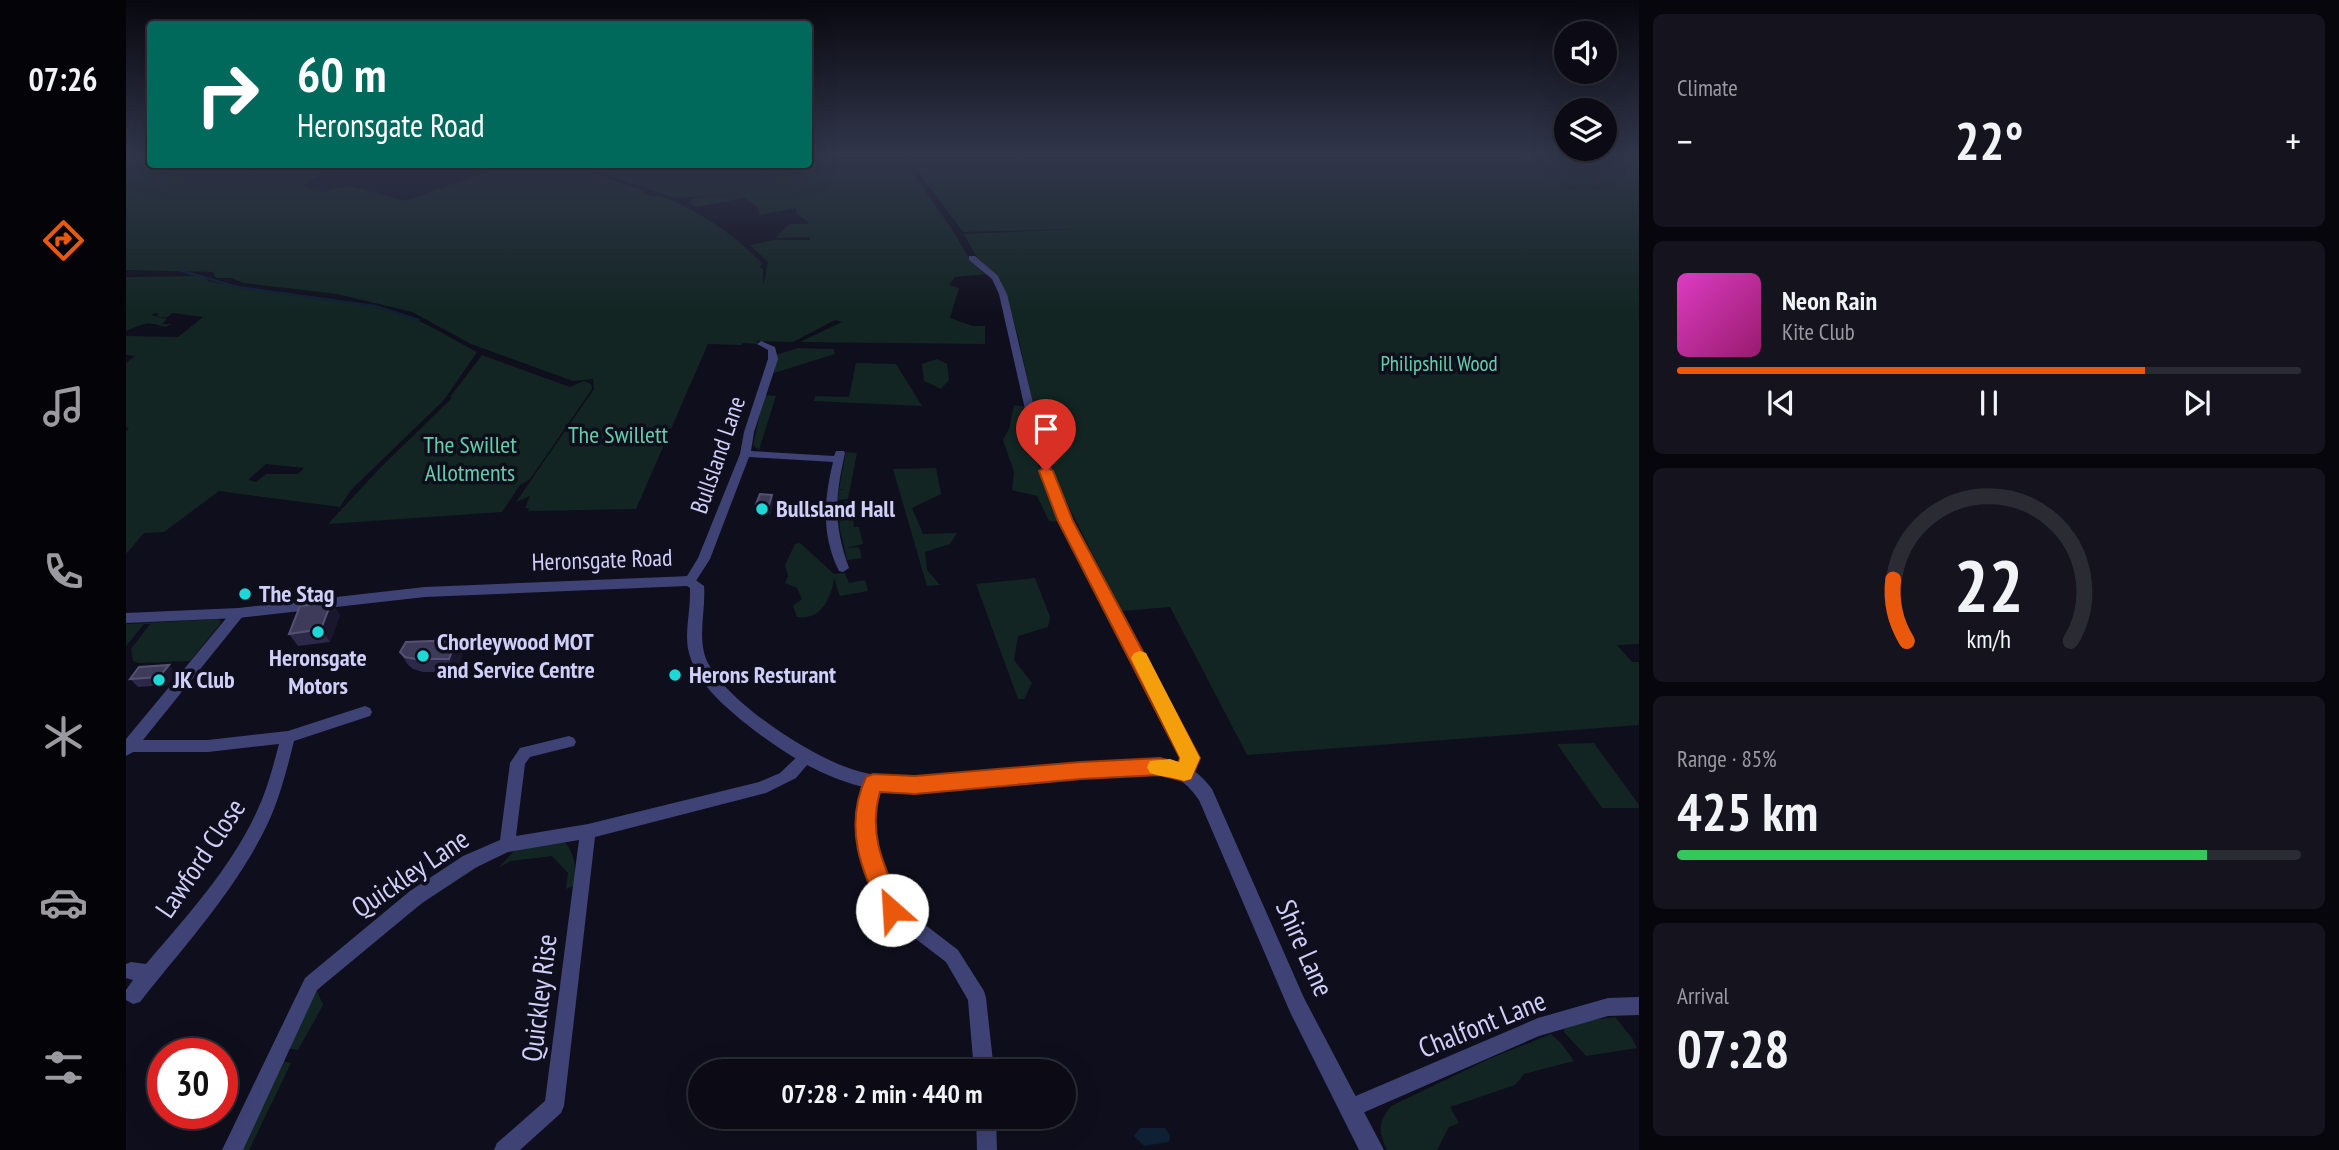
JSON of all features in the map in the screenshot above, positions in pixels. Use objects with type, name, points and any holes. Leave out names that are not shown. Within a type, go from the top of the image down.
[{"type":"street","points":[[972,258],[995,278],[1003,294],[1038,449],[1051,486],[1066,521],[1188,751],[1190,758],[1184,773]]},
{"type":"street","name":"Bullsland Lane","points":[[690,581],[704,559],[745,454],[749,432],[773,359],[772,349],[761,344]]},
{"type":"street","points":[[745,454],[839,456],[831,515],[832,532],[842,565],[827,563]]},
{"type":"street","name":"Heronsgate Road","points":[[126,618],[237,613],[402,593],[690,581],[697,586],[698,595],[694,638],[698,657],[715,688],[806,758],[835,772],[873,783],[915,785],[1081,770],[1160,767],[1184,773]]},
{"type":"street","points":[[128,748],[237,613]]},
{"type":"street","points":[[128,748],[208,746],[288,737],[342,714],[365,712]]},
{"type":"street","name":"Lawford Close","points":[[133,995],[223,881],[257,829],[278,778],[288,737]]},
{"type":"street","points":[[507,845],[518,763],[525,752],[569,742]]},
{"type":"street","name":"Quickley Lane","points":[[232,1150],[310,984],[416,897],[470,862],[507,845],[588,831],[780,782],[793,774],[806,758]]},
{"type":"street","name":"Shire Lane","points":[[1184,773],[1197,782],[1206,795],[1298,1007],[1372,1150]]},
{"type":"street","points":[[873,783],[865,808],[863,828],[877,881],[892,910],[952,956],[976,998],[983,1059]]},
{"type":"street","name":"Quickley Rise","points":[[504,1150],[554,1106],[588,831]]},
{"type":"street","points":[[131,971],[150,974]]},
{"type":"street","name":"Chalfont Lane","points":[[1351,1108],[1538,1027],[1608,1007],[1639,1006]]},
{"type":"street","points":[[986,1129],[987,1150]]},
{"type":"green space","name":"The Swillett","points":[[126,208],[686,208],[726,232],[761,262],[762,265],[759,266],[763,269],[763,286],[768,262],[750,245],[774,240],[810,240],[810,237],[775,238],[790,224],[808,224],[797,214],[796,208],[759,215],[757,208],[937,208],[972,263],[986,274],[955,277],[949,285],[959,288],[950,318],[973,326],[985,326],[985,344],[800,342],[842,322],[835,320],[793,342],[708,344],[636,509],[528,511],[529,508],[525,508],[530,496],[516,502],[594,389],[593,379],[573,381],[471,344],[412,312],[337,294],[244,283],[231,278],[216,278],[213,272],[126,270]]},
{"type":"green space","name":"Philipshill Wood","points":[[945,208],[1639,208],[1639,644],[1617,645],[1632,662],[1639,662],[1639,725],[1247,755],[1170,607],[1121,611],[1045,459],[1018,336],[1001,280],[976,256],[964,234],[1078,229],[963,232]]},
{"type":"green space","points":[[204,276],[208,281],[233,286],[356,303],[415,319],[477,352],[444,400],[351,490],[340,507],[219,491],[164,532],[144,533],[126,554],[126,431],[129,428],[126,427],[126,363],[135,356],[126,355],[126,336],[178,337],[203,317],[173,313],[166,318],[156,316],[159,315],[156,313],[151,315],[167,319],[162,324],[171,324],[165,327],[146,324],[126,331],[126,277]],"holes":[[[266,464],[304,468],[298,474],[266,474],[256,482],[248,480]]]},
{"type":"green space","points":[[798,348],[834,349],[835,354],[774,373],[776,355]]},
{"type":"green space","name":"The Swillet Allotments","points":[[482,355],[570,387],[584,381],[591,384],[592,389],[530,479],[520,485],[502,512],[328,524],[381,467],[452,398],[450,397]]},
{"type":"green space","points":[[937,359],[947,364],[949,380],[941,389],[924,381],[922,364]]},
{"type":"green space","points":[[856,363],[896,364],[922,406],[814,401],[815,396],[849,397]]},
{"type":"green space","points":[[764,395],[776,396],[759,450],[753,445]]},
{"type":"green space","points":[[1014,405],[1026,407],[1040,470],[1062,521],[1049,521],[1037,496],[1012,490],[1014,472],[1003,440],[1009,429]]},
{"type":"green space","points":[[846,452],[857,453],[848,499],[838,500],[839,490],[844,490],[839,489]]},
{"type":"green space","points":[[936,468],[941,494],[912,508],[923,534],[957,533],[950,544],[925,552],[927,570],[940,585],[927,586],[893,469]]},
{"type":"green space","points":[[851,500],[855,514],[839,517],[838,503]]},
{"type":"green space","points":[[853,515],[854,527],[859,527],[863,544],[846,548],[859,547],[862,558],[847,560],[839,517]]},
{"type":"green space","points":[[800,543],[834,574],[845,573],[849,583],[865,580],[868,591],[840,596],[834,578],[831,593],[818,612],[797,617],[793,606],[802,599],[797,588],[785,583],[788,576],[785,565],[795,544]]},
{"type":"green space","points":[[1035,578],[1050,617],[1048,627],[1018,636],[1014,660],[1032,683],[1024,699],[1018,699],[976,584]]},
{"type":"green space","points":[[220,619],[220,624],[190,661],[133,661],[131,649],[150,624],[144,624],[126,646],[126,624]]},
{"type":"green space","points":[[1594,743],[1639,808],[1602,808],[1557,744]]},
{"type":"green space","points":[[558,841],[566,843],[572,854],[575,869],[573,886],[566,889],[568,873],[552,856],[511,861],[498,868],[516,849]]},
{"type":"green space","points":[[480,861],[481,865],[427,900],[336,969],[317,991],[323,1005],[298,1050],[286,1048],[321,980],[425,897]]},
{"type":"green space","points":[[1615,1017],[1637,1048],[1586,1056],[1564,1032],[1564,1029],[1590,1020]]},
{"type":"green space","points":[[1551,1034],[1574,1061],[1524,1074],[1515,1085],[1450,1107],[1459,1123],[1449,1127],[1437,1150],[1387,1150],[1381,1127],[1391,1106],[1489,1059]]},
{"type":"green space","points":[[282,1061],[291,1063],[249,1150],[239,1150]]},
{"type":"water","points":[[1140,1128],[1165,1128],[1170,1136],[1169,1142],[1144,1146],[1134,1136]]},
{"type":"building","points":[[760,494],[772,495],[769,505],[756,504]]},
{"type":"building","points":[[331,603],[321,629],[289,634],[300,606]]},
{"type":"building","points":[[456,640],[449,659],[415,659],[405,657],[400,652],[406,642]]},
{"type":"building","points":[[169,665],[159,677],[130,679],[139,667]]},
{"type":"waterway","points":[[179,270],[237,287],[375,306],[419,320]]},
{"type":"slow traffic","points":[[1140,658],[1190,758],[1184,773],[1170,767],[1157,767]]},
{"type":"place","name":"Bullsland Hall","points":[[762,509]]},
{"type":"place","name":"The Stag","points":[[245,594]]},
{"type":"place","name":"Heronsgate Motors","points":[[318,632]]},
{"type":"place","name":"Chorleywood MOT and Service Centre","points":[[423,656]]},
{"type":"place","name":"Herons Resturant","points":[[675,675]]},
{"type":"place","name":"JK Club","points":[[159,680]]},
{"type":"route","points":[[892,910],[877,881],[863,828],[865,808],[873,783],[915,785],[1081,770],[1160,767],[1170,767],[1184,773],[1190,758],[1125,629],[1066,521],[1046,471]]}]
